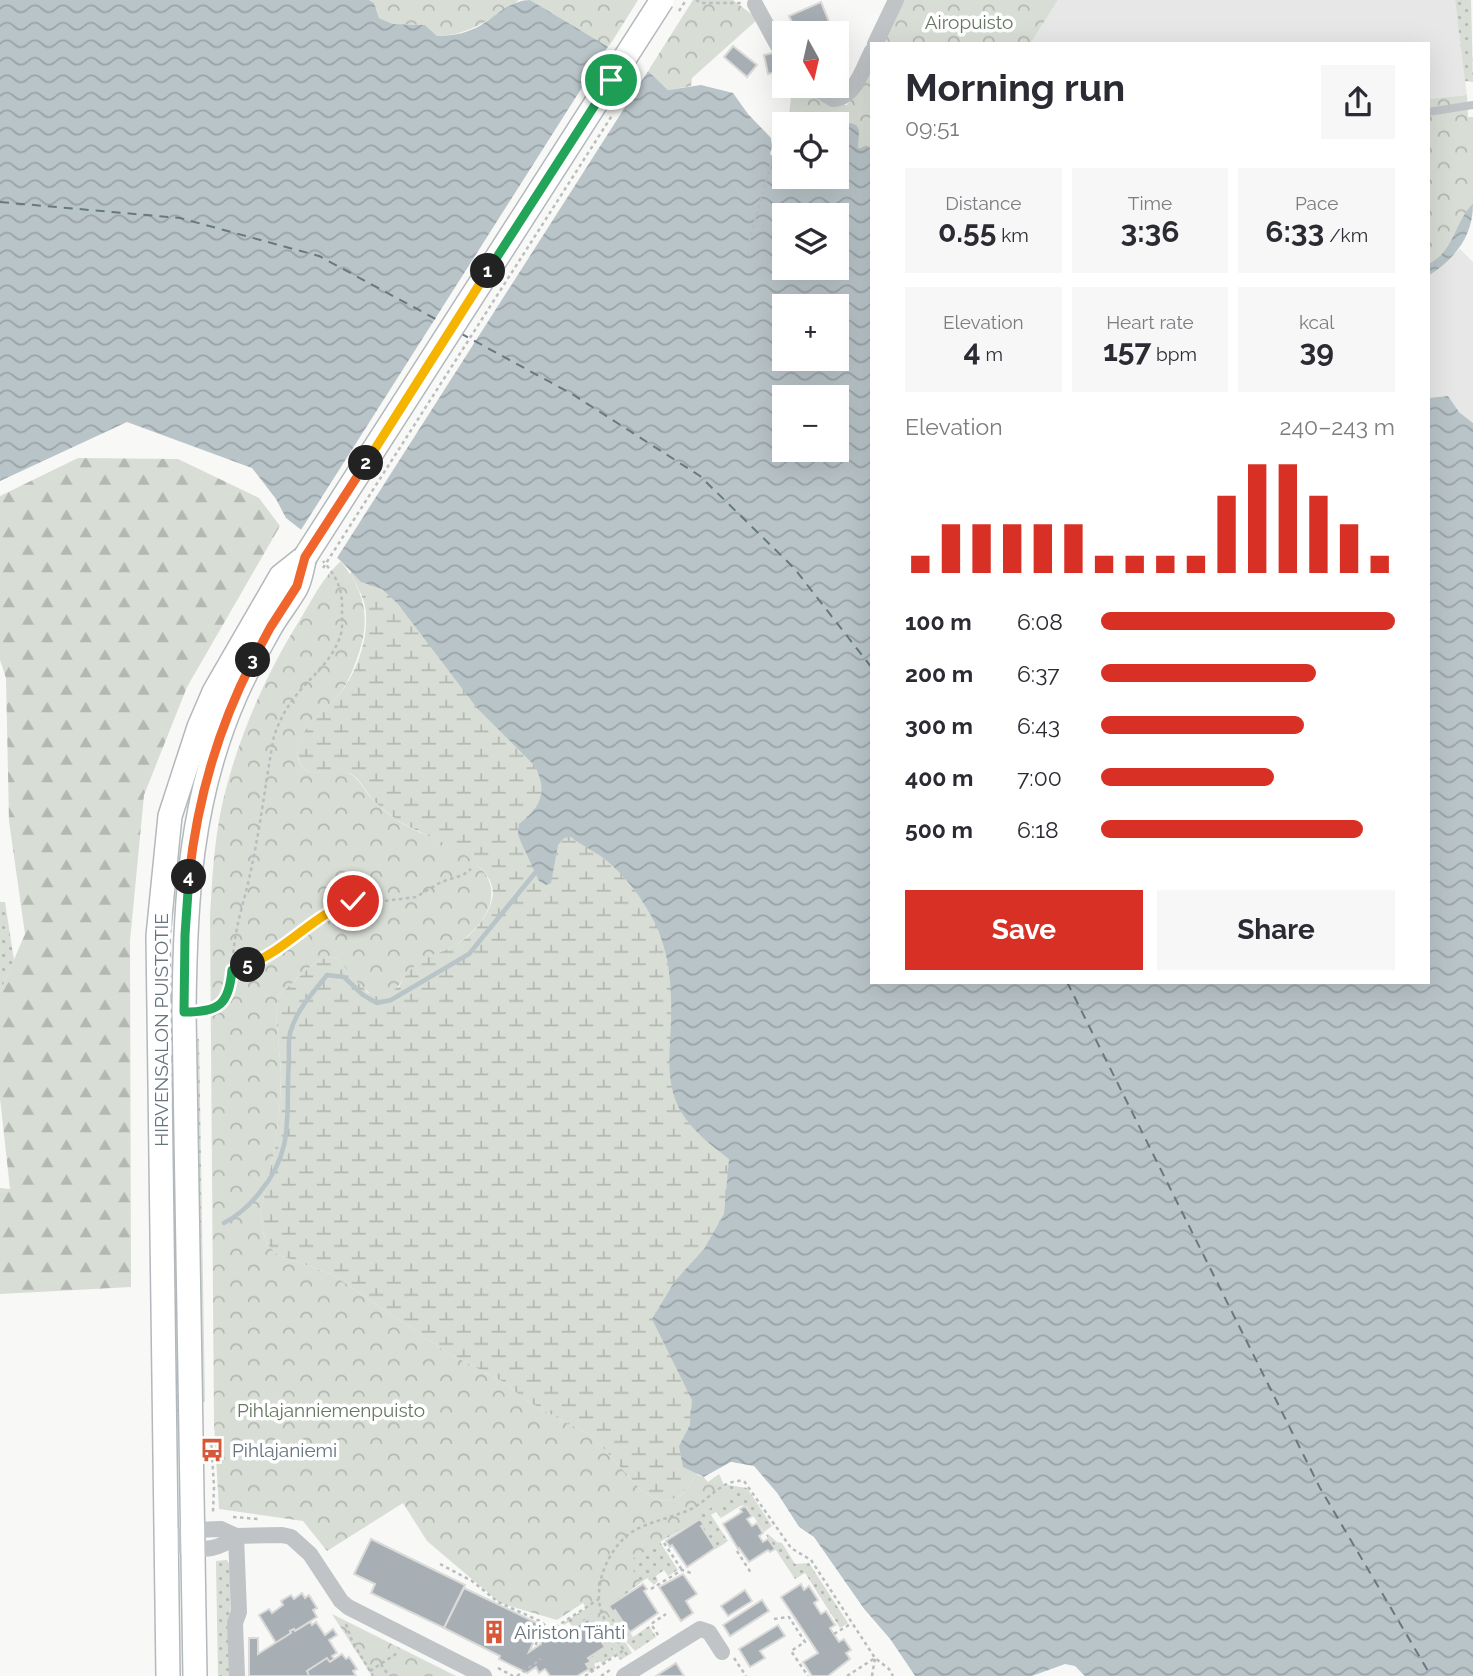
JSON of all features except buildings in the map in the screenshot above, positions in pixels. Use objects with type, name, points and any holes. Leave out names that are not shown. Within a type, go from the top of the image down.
[{"type":"main road","points":[[317,562],[670,6]]},
{"type":"main road","name":"HIRVENSALON PUISTOTIE","points":[[195,1676],[184,1012],[185,935],[190,873],[197,816],[211,763],[236,694],[270,628],[297,586],[317,562]]},
{"type":"main road","name":"HIRVENSALON PUISTOTIE","points":[[168,1676],[159,936],[170,816],[188,758],[214,692],[229,663],[281,576],[317,562]]},
{"type":"street","points":[[876,42],[896,0]]},
{"type":"street","points":[[755,4],[772,35]]},
{"type":"street","points":[[849,92],[870,55]]},
{"type":"street","points":[[236,1536],[239,1612],[236,1623],[237,1676]]},
{"type":"street","points":[[167,1542],[193,1539],[222,1547],[236,1536],[291,1537],[303,1546],[348,1607],[487,1670]]},
{"type":"street","points":[[624,1676],[700,1629],[709,1632],[722,1652]]},
{"type":"lane","points":[[1430,112],[1473,105]]},
{"type":"lane","points":[[159,1012],[212,1010],[226,1000],[231,986],[232,970]]},
{"type":"path","points":[[670,6],[686,0]]},
{"type":"path","points":[[696,0],[701,3],[755,4]]},
{"type":"path","points":[[471,869],[416,897],[376,902],[353,901],[339,906],[256,962],[232,970],[235,929],[254,859],[274,736],[281,717],[295,696],[323,667],[341,634],[342,599],[339,584],[335,575],[317,562],[619,104]]},
{"type":"path","points":[[749,242],[772,161]]},
{"type":"path","points":[[629,1658],[604,1618],[599,1599],[600,1584],[608,1561],[626,1536],[635,1530],[692,1508],[733,1480],[744,1481],[791,1548],[811,1560],[875,1658],[889,1669],[893,1676]]},
{"type":"path","points":[[226,1516],[267,1520]]},
{"type":"path","points":[[664,1543],[682,1570],[691,1573]]},
{"type":"path","points":[[737,1551],[751,1573]]},
{"type":"path","points":[[440,1564],[472,1581],[498,1602],[542,1622],[548,1631]]},
{"type":"path","points":[[651,1589],[682,1570]]},
{"type":"path","points":[[536,1645],[537,1639],[599,1599]]},
{"type":"path","points":[[660,1638],[651,1624],[666,1614]]},
{"type":"path","points":[[774,1619],[789,1617],[805,1642],[791,1651],[808,1676]]},
{"type":"path","points":[[345,1619],[346,1631],[372,1675],[381,1664],[406,1648]]},
{"type":"path","points":[[834,1634],[852,1622]]},
{"type":"path","points":[[585,1676],[624,1650]]},
{"type":"path","points":[[847,1676],[875,1658]]},
{"type":"path","points":[[872,1676],[875,1658]]},
{"type":"path","points":[[487,1670],[515,1676],[541,1659]]},
{"type":"path","points":[[381,1664],[389,1676]]},
{"type":"path","points":[[522,1672],[530,1676]]},
{"type":"shaded area","points":[[1058,0],[1455,0],[1467,95],[1430,99],[1430,42],[1031,42]]},
{"type":"shaded area","points":[[1460,249],[1473,262],[1473,423],[1459,412],[1448,396],[1430,398],[1430,274]]},
{"type":"green space","points":[[369,0],[519,0],[470,29],[437,36],[425,25],[393,24],[379,18],[374,3]]},
{"type":"green space","points":[[530,0],[638,0],[608,48]]},
{"type":"green space","points":[[693,0],[733,0],[758,19],[692,78],[691,86],[668,90],[648,71]]},
{"type":"green space","name":"Airopuisto","points":[[902,0],[1058,0],[1031,42],[882,42]]},
{"type":"green space","points":[[1455,0],[1471,0],[1473,82],[1465,81]]},
{"type":"green space","points":[[870,68],[870,148],[858,149],[858,140],[849,133],[849,112],[789,112],[791,98],[822,98],[834,104],[847,105]]},
{"type":"green space","points":[[1467,95],[1468,117],[1473,117],[1473,204],[1446,251],[1440,259],[1430,263],[1430,99]]},
{"type":"green space","points":[[78,458],[178,459],[259,498],[280,526],[187,687],[144,795],[130,941],[131,1287],[0,1294],[0,1188],[10,1189],[0,1098],[0,992],[25,934],[9,821],[6,678],[0,660],[0,496]]},
{"type":"green space","name":"Pihlajanniemenpuisto","points":[[341,561],[362,599],[365,623],[363,636],[345,686],[300,739],[298,757],[301,765],[311,772],[341,772],[352,775],[373,800],[394,818],[464,854],[483,871],[489,881],[490,902],[481,922],[465,938],[418,963],[396,989],[390,992],[374,997],[339,960],[331,957],[312,965],[279,995],[276,1012],[281,1073],[280,1103],[275,1148],[260,1213],[264,1235],[276,1254],[333,1275],[448,1353],[505,1383],[525,1400],[592,1436],[640,1489],[655,1499],[662,1501],[677,1498],[697,1475],[708,1482],[719,1474],[729,1496],[628,1562],[640,1581],[603,1605],[632,1653],[620,1660],[583,1603],[557,1620],[500,1603],[427,1541],[403,1503],[327,1551],[303,1521],[219,1509],[214,1423],[210,918],[215,847],[228,781],[244,732],[264,685],[324,581]]},
{"type":"green space","points":[[357,563],[452,567],[745,1072],[697,1475],[677,1498],[662,1501],[655,1499],[640,1489],[592,1436],[525,1400],[505,1383],[448,1353],[333,1275],[276,1254],[264,1235],[260,1213],[275,1148],[280,1103],[281,1073],[276,1012],[279,995],[312,965],[331,957],[339,960],[368,993],[399,987],[414,965],[452,947],[471,934],[482,921],[492,900],[492,885],[485,872],[472,860],[393,817],[376,803],[352,775],[341,772],[311,772],[301,764],[298,756],[300,738],[345,687],[361,652],[366,613],[364,602],[350,574]]},
{"type":"green space","points":[[0,902],[5,902],[14,960],[0,992]]},
{"type":"green space","points":[[193,1038],[199,1039],[205,1402],[202,1402],[199,1390]]},
{"type":"green space","points":[[174,1045],[184,1431],[178,1431],[173,1383],[170,1052]]},
{"type":"green space","points":[[728,1485],[747,1488],[772,1526],[764,1532],[746,1505],[721,1518],[716,1512],[711,1515],[728,1541],[716,1549],[701,1526],[704,1524],[700,1519],[660,1542],[678,1570],[668,1576],[664,1570],[656,1576],[658,1581],[654,1585],[647,1578],[610,1606],[633,1637],[649,1626],[656,1637],[635,1651],[620,1635],[603,1605],[616,1551]]},
{"type":"green space","points":[[766,1535],[782,1543],[795,1564],[809,1563],[848,1623],[840,1628],[805,1573],[795,1579]]},
{"type":"green space","points":[[227,1560],[231,1567],[230,1676],[218,1676],[216,1561]]},
{"type":"green space","points":[[587,1608],[616,1654],[602,1664],[600,1661],[594,1664],[596,1668],[589,1673],[586,1664],[591,1662],[588,1658],[605,1647],[601,1641],[605,1638],[595,1621],[591,1624],[587,1619],[573,1628],[569,1622],[564,1625],[563,1623]]},
{"type":"green space","points":[[332,1614],[456,1676],[372,1676]]},
{"type":"water","points":[[0,0],[369,0],[374,3],[379,18],[393,24],[425,25],[437,36],[471,30],[508,6],[530,0],[648,71],[668,90],[701,85],[733,93],[771,138],[772,189],[849,189],[849,123],[856,125],[859,130],[858,148],[870,148],[870,984],[1430,984],[1430,398],[1448,396],[1459,412],[1473,423],[1473,1676],[1085,1676],[1075,1666],[1065,1664],[1032,1676],[915,1676],[814,1538],[799,1527],[777,1493],[754,1467],[731,1462],[704,1477],[683,1467],[679,1446],[690,1425],[692,1400],[652,1319],[675,1281],[704,1249],[724,1214],[729,1159],[696,1131],[675,1099],[670,1067],[669,971],[655,923],[646,906],[621,874],[606,860],[571,837],[564,838],[558,845],[551,883],[546,885],[539,881],[518,834],[519,824],[533,812],[540,799],[541,784],[535,766],[477,708],[398,604],[382,589],[361,582],[341,561],[286,518],[276,499],[252,468],[127,422],[0,481]]},
{"type":"water","points":[[1473,204],[1470,226],[1461,246],[1430,274],[1430,263],[1449,245]]},
{"type":"pier","points":[[609,45],[650,68],[335,561],[299,533]]},
{"type":"pier","points":[[731,1462],[754,1466],[777,1493],[799,1527],[814,1537],[915,1676],[911,1676],[887,1641],[861,1611],[812,1540],[796,1529],[752,1470],[731,1466],[706,1480],[704,1477]]},
{"type":"waterway","points":[[224,1223],[252,1202],[279,1161],[286,1130],[292,1026],[300,1010],[327,975],[344,977],[363,995],[377,1003],[391,1000],[469,954],[535,873]]},
{"type":"ferry route","points":[[0,202],[180,218],[319,256],[443,323]]},
{"type":"ferry route","points":[[460,333],[572,394],[700,476],[794,568],[870,665]]},
{"type":"ferry route","points":[[1068,984],[1320,1488],[1431,1676]]},
{"type":"place","name":"Pihlajaniemi","points":[[212,1450]]},
{"type":"place","name":"Airiston Tähti","points":[[494,1632]]},
{"type":"route","points":[[353,901],[322,915],[256,962],[232,970],[231,986],[226,1000],[212,1010],[184,1012],[185,935],[197,816],[211,763],[236,694],[270,628],[297,586],[305,557],[611,80]]}]
